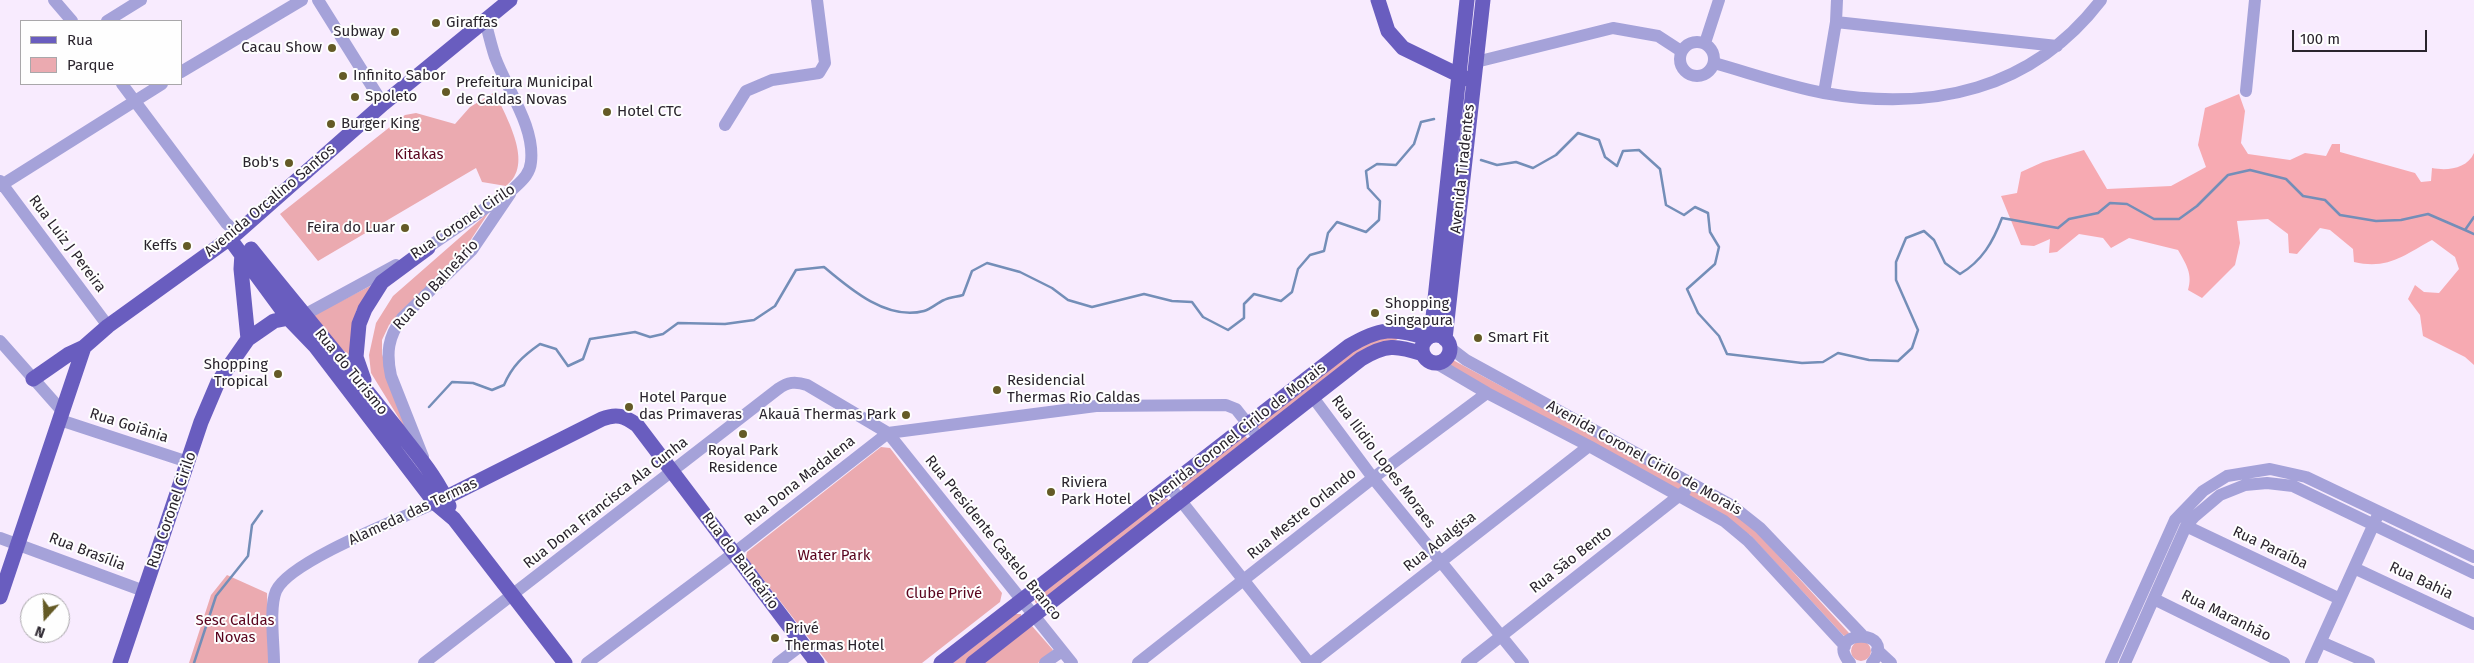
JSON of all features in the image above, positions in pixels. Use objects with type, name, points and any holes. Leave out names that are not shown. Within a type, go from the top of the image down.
[{"type":"main road","name":"Avenida Orcalino Santos","points":[[33,379],[84,346],[231,231],[510,0]]},
{"type":"main road","points":[[1378,0],[1382,16],[1393,38],[1404,48],[1458,76],[1473,79]]},
{"type":"main road","name":"Avenida Tiradentes","points":[[1438,340],[1458,76],[1468,0]]},
{"type":"main road","name":"Avenida Tiradentes","points":[[1438,340],[1483,0]]},
{"type":"main road","name":"Rua do Turismo","points":[[231,231],[242,253],[288,318],[315,346],[440,501],[565,663]]},
{"type":"main road","name":"Rua do Turismo","points":[[231,231],[372,397],[429,471],[440,501]]},
{"type":"main road","points":[[372,397],[356,357],[359,324],[376,288],[428,248]]},
{"type":"main road","points":[[242,253],[241,269],[248,339]]},
{"type":"main road","name":"Rua Coronel Cirilo","points":[[120,663],[201,422],[218,382],[248,339],[274,322],[304,315]]},
{"type":"main road","points":[[1403,347],[1404,330]]},
{"type":"main road","name":"Avenida Coronel Cirilo de Morais","points":[[941,663],[1356,342],[1373,333],[1404,330],[1438,340]]},
{"type":"main road","points":[[1423,354],[1422,345],[1438,340],[1444,360],[1436,363]]},
{"type":"main road","points":[[0,597],[84,346]]},
{"type":"main road","name":"Avenida Coronel Cirilo de Morais","points":[[973,663],[1312,396],[1376,350],[1388,347],[1403,347],[1423,354],[1428,360],[1436,363]]},
{"type":"main road","name":"Alameda das Termas","points":[[440,501],[602,419],[613,414],[622,416]]},
{"type":"main road","name":"Rua do Balneário","points":[[622,416],[636,425],[817,663]]},
{"type":"street","points":[[54,0],[71,20]]},
{"type":"street","points":[[109,20],[142,0]]},
{"type":"street","points":[[182,71],[302,0]]},
{"type":"street","points":[[318,0],[383,104]]},
{"type":"street","points":[[726,125],[746,91],[772,80],[819,73],[825,64],[817,0]]},
{"type":"street","points":[[1706,43],[1719,0]]},
{"type":"street","points":[[1824,93],[1836,22],[1837,0]]},
{"type":"street","points":[[1714,63],[1824,93],[1906,99],[1935,98],[1969,91],[2024,67],[2057,46],[2075,30],[2101,0]]},
{"type":"street","points":[[2246,91],[2255,0]]},
{"type":"street","name":"Rua Coronel Cirilo","points":[[304,315],[428,248],[512,190],[524,179],[529,170],[531,148],[527,130],[495,58],[485,20]]},
{"type":"street","points":[[1836,22],[2057,46]]},
{"type":"street","points":[[1476,62],[1613,28],[1658,36],[1681,51]]},
{"type":"street","points":[[1694,41],[1706,43],[1713,52],[1714,63],[1708,72],[1703,75],[1692,75],[1686,72],[1680,63],[1681,51],[1694,41]]},
{"type":"street","points":[[123,85],[231,231]]},
{"type":"street","points":[[1,184],[160,85]]},
{"type":"street","name":"Rua Luiz J Pereira","points":[[1,184],[108,326]]},
{"type":"street","name":"Rua do Balneário","points":[[429,471],[391,376],[388,362],[389,340],[392,331],[402,318],[472,250],[512,190]]},
{"type":"street","name":"Avenida Coronel Cirilo de Morais","points":[[1438,340],[1466,360],[1694,483],[1731,505],[1760,528],[1862,635],[1872,640],[1877,650],[1891,663]]},
{"type":"street","points":[[0,341],[33,379],[61,416]]},
{"type":"street","name":"Avenida Coronel Cirilo de Morais","points":[[1436,363],[1487,393],[1709,512],[1742,535],[1845,657],[1852,638],[1862,635]]},
{"type":"street","name":"Rua Dona Francisca Ala Cunha","points":[[424,663],[787,383],[798,382],[807,385],[888,433]]},
{"type":"street","name":"Rua Mestre Orlando","points":[[1138,663],[1373,478],[1487,393]]},
{"type":"street","name":"Rua Ilidio Lopes Moraes","points":[[1312,396],[1373,478],[1523,663]]},
{"type":"street","points":[[888,433],[1096,406],[1226,405],[1236,409],[1259,438]]},
{"type":"street","name":"Rua Goiânia","points":[[61,416],[188,462]]},
{"type":"street","name":"Rua Dona Madalena","points":[[587,663],[888,433]]},
{"type":"street","name":"Rua Presidente Castelo Branco","points":[[888,433],[1072,663]]},
{"type":"street","name":"Rua Adalgisa","points":[[1310,663],[1589,446]]},
{"type":"street","points":[[2111,663],[2174,520],[2203,491],[2227,476],[2270,469],[2306,477],[2474,557]]},
{"type":"street","name":"Rua São Bento","points":[[1467,663],[1694,483]]},
{"type":"street","points":[[2125,663],[2186,526],[2220,495],[2245,485],[2267,483],[2293,486],[2474,573]]},
{"type":"street","points":[[1170,487],[1310,663]]},
{"type":"street","name":"Alameda das Termas","points":[[274,663],[273,616],[276,591],[285,578],[308,562],[440,501]]},
{"type":"street","points":[[2312,663],[2379,511]]},
{"type":"street","name":"Rua Paraíba","points":[[2186,526],[2340,599]]},
{"type":"street","name":"Rua Brasília","points":[[0,538],[18,543],[144,591]]},
{"type":"street","name":"Rua Bahia","points":[[2354,568],[2474,624]]},
{"type":"street","name":"Rua Maranhão","points":[[2154,599],[2284,663]]},
{"type":"street","points":[[2321,642],[2369,663]]},
{"type":"street","points":[[778,663],[803,644]]},
{"type":"street","points":[[1872,663],[1877,650]]},
{"type":"street","points":[[1045,663],[1062,651]]},
{"type":"green space","name":"Kitakas","points":[[495,92],[516,140],[518,153],[518,166],[514,177],[506,186],[482,182],[476,168],[318,261],[280,214],[405,115],[416,113],[455,124],[470,107]]},
{"type":"green space","points":[[489,212],[468,244],[389,325],[382,340],[382,354],[408,433],[371,373],[369,355],[376,323],[393,296]]},
{"type":"green space","points":[[372,285],[356,311],[352,349],[356,363],[310,317]]},
{"type":"green space","points":[[1380,337],[1399,338],[1263,429],[1257,428],[1258,423],[1355,350]]},
{"type":"green space","points":[[1451,359],[1717,502],[1754,529],[1849,633],[1846,637],[1843,635],[1750,535],[1450,366],[1448,363]]},
{"type":"green space","points":[[1244,435],[1248,439],[1184,490],[1181,486]]},
{"type":"green space","name":"Water Park","points":[[881,447],[890,448],[1002,593],[1000,602],[922,663],[828,663],[746,557],[747,552]]},
{"type":"green space","points":[[1162,498],[1168,499],[1168,502],[1037,604],[1035,602],[1035,599]]},
{"type":"green space","name":"Sesc Caldas Novas","points":[[227,575],[267,593],[269,663],[189,663],[211,595]]},
{"type":"green space","points":[[1015,614],[1021,614],[1021,620],[965,663],[953,663]]},
{"type":"green space","points":[[1032,626],[1053,650],[1038,663],[982,663],[1028,627]]},
{"type":"green space","points":[[1857,641],[1865,641],[1871,647],[1871,655],[1865,661],[1857,661],[1851,655],[1851,647]]},
{"type":"shaded area","points":[[2239,94],[2245,111],[2241,143],[2248,154],[2290,160],[2305,153],[2326,156],[2332,144],[2340,144],[2340,152],[2415,173],[2421,182],[2431,181],[2432,168],[2450,169],[2462,166],[2467,163],[2474,153],[2474,365],[2465,357],[2423,336],[2420,315],[2408,299],[2415,285],[2424,292],[2439,293],[2459,269],[2455,257],[2432,240],[2395,260],[2386,263],[2366,264],[2354,262],[2353,249],[2330,230],[2320,228],[2297,254],[2289,253],[2288,234],[2268,219],[2237,221],[2240,243],[2235,265],[2202,298],[2188,290],[2189,274],[2178,250],[2129,238],[2111,248],[2103,238],[2079,234],[2057,252],[2049,253],[2050,239],[2034,246],[2021,245],[2001,196],[2017,193],[2021,172],[2043,162],[2084,150],[2107,189],[2171,186],[2206,167],[2198,145],[2205,108]]},
{"type":"waterway","points":[[429,407],[452,382],[473,383],[492,390],[504,385],[519,362],[540,344],[556,349],[568,366],[583,359],[590,339],[635,332],[650,337],[663,334],[678,323],[725,324],[754,320],[775,306],[796,270],[824,267],[845,285],[870,301],[896,311],[910,313],[924,311],[941,301],[963,295],[972,271],[987,263],[1020,272],[1052,288],[1068,300],[1092,307],[1144,294],[1172,301],[1192,302],[1203,317],[1228,330],[1244,318],[1244,304],[1254,294],[1281,301],[1292,292],[1298,269],[1310,255],[1324,251],[1328,233],[1337,222],[1366,232],[1379,220],[1380,201],[1368,188],[1366,171],[1377,164],[1396,165],[1414,144],[1421,122],[1434,119]]},
{"type":"waterway","points":[[1481,160],[1497,165],[1516,162],[1533,168],[1556,155],[1578,133],[1599,140],[1605,157],[1617,166],[1623,151],[1639,150],[1660,169],[1666,205],[1684,215],[1695,207],[1708,213],[1710,232],[1719,247],[1715,264],[1687,289],[1698,313],[1719,336],[1727,354],[1802,363],[1823,362],[1838,353],[1869,360],[1898,361],[1912,348],[1918,330],[1896,280],[1896,262],[1906,238],[1924,231],[1934,240],[1945,263],[1960,274],[1981,257],[1995,235],[2002,218],[2058,228],[2069,219],[2098,213],[2110,203],[2127,204],[2154,219],[2179,219],[2197,206],[2228,175],[2250,170],[2286,179],[2303,196],[2325,200],[2340,215],[2376,221],[2401,220],[2428,214],[2465,230],[2474,217]]},
{"type":"waterway","points":[[2465,230],[2474,234]]},
{"type":"waterway","points":[[194,663],[216,596],[248,556],[252,525],[262,511]]},
{"type":"place","name":"Giraffas","points":[[436,23]]},
{"type":"place","name":"Subway","points":[[395,32]]},
{"type":"place","name":"Cacau Show","points":[[332,48]]},
{"type":"place","name":"Infinito Sabor","points":[[343,76]]},
{"type":"place","name":"Prefeitura Municipal de Caldas Novas","points":[[446,92]]},
{"type":"place","name":"Spoleto","points":[[355,97]]},
{"type":"place","name":"Hotel CTC","points":[[607,112]]},
{"type":"place","name":"Burger King","points":[[331,124]]},
{"type":"place","name":"Bob's","points":[[289,163]]},
{"type":"place","name":"Feira do Luar","points":[[405,228]]},
{"type":"place","name":"Keffs","points":[[187,246]]},
{"type":"place","name":"Shopping Singapura","points":[[1375,313]]},
{"type":"place","name":"Smart Fit","points":[[1478,338]]},
{"type":"place","name":"Shopping Tropical","points":[[278,374]]},
{"type":"place","name":"Residencial Thermas Rio Caldas","points":[[997,390]]},
{"type":"place","name":"Hotel Parque das Primaveras","points":[[629,407]]},
{"type":"place","name":"Akauã Thermas Park","points":[[906,415]]},
{"type":"place","name":"Royal Park Residence","points":[[743,434]]},
{"type":"place","name":"Riviera Park Hotel","points":[[1051,492]]},
{"type":"place","name":"Privé Thermas Hotel","points":[[775,638]]},
{"type":"park label","name":"Clube Privé","points":[[944,594]]}]
